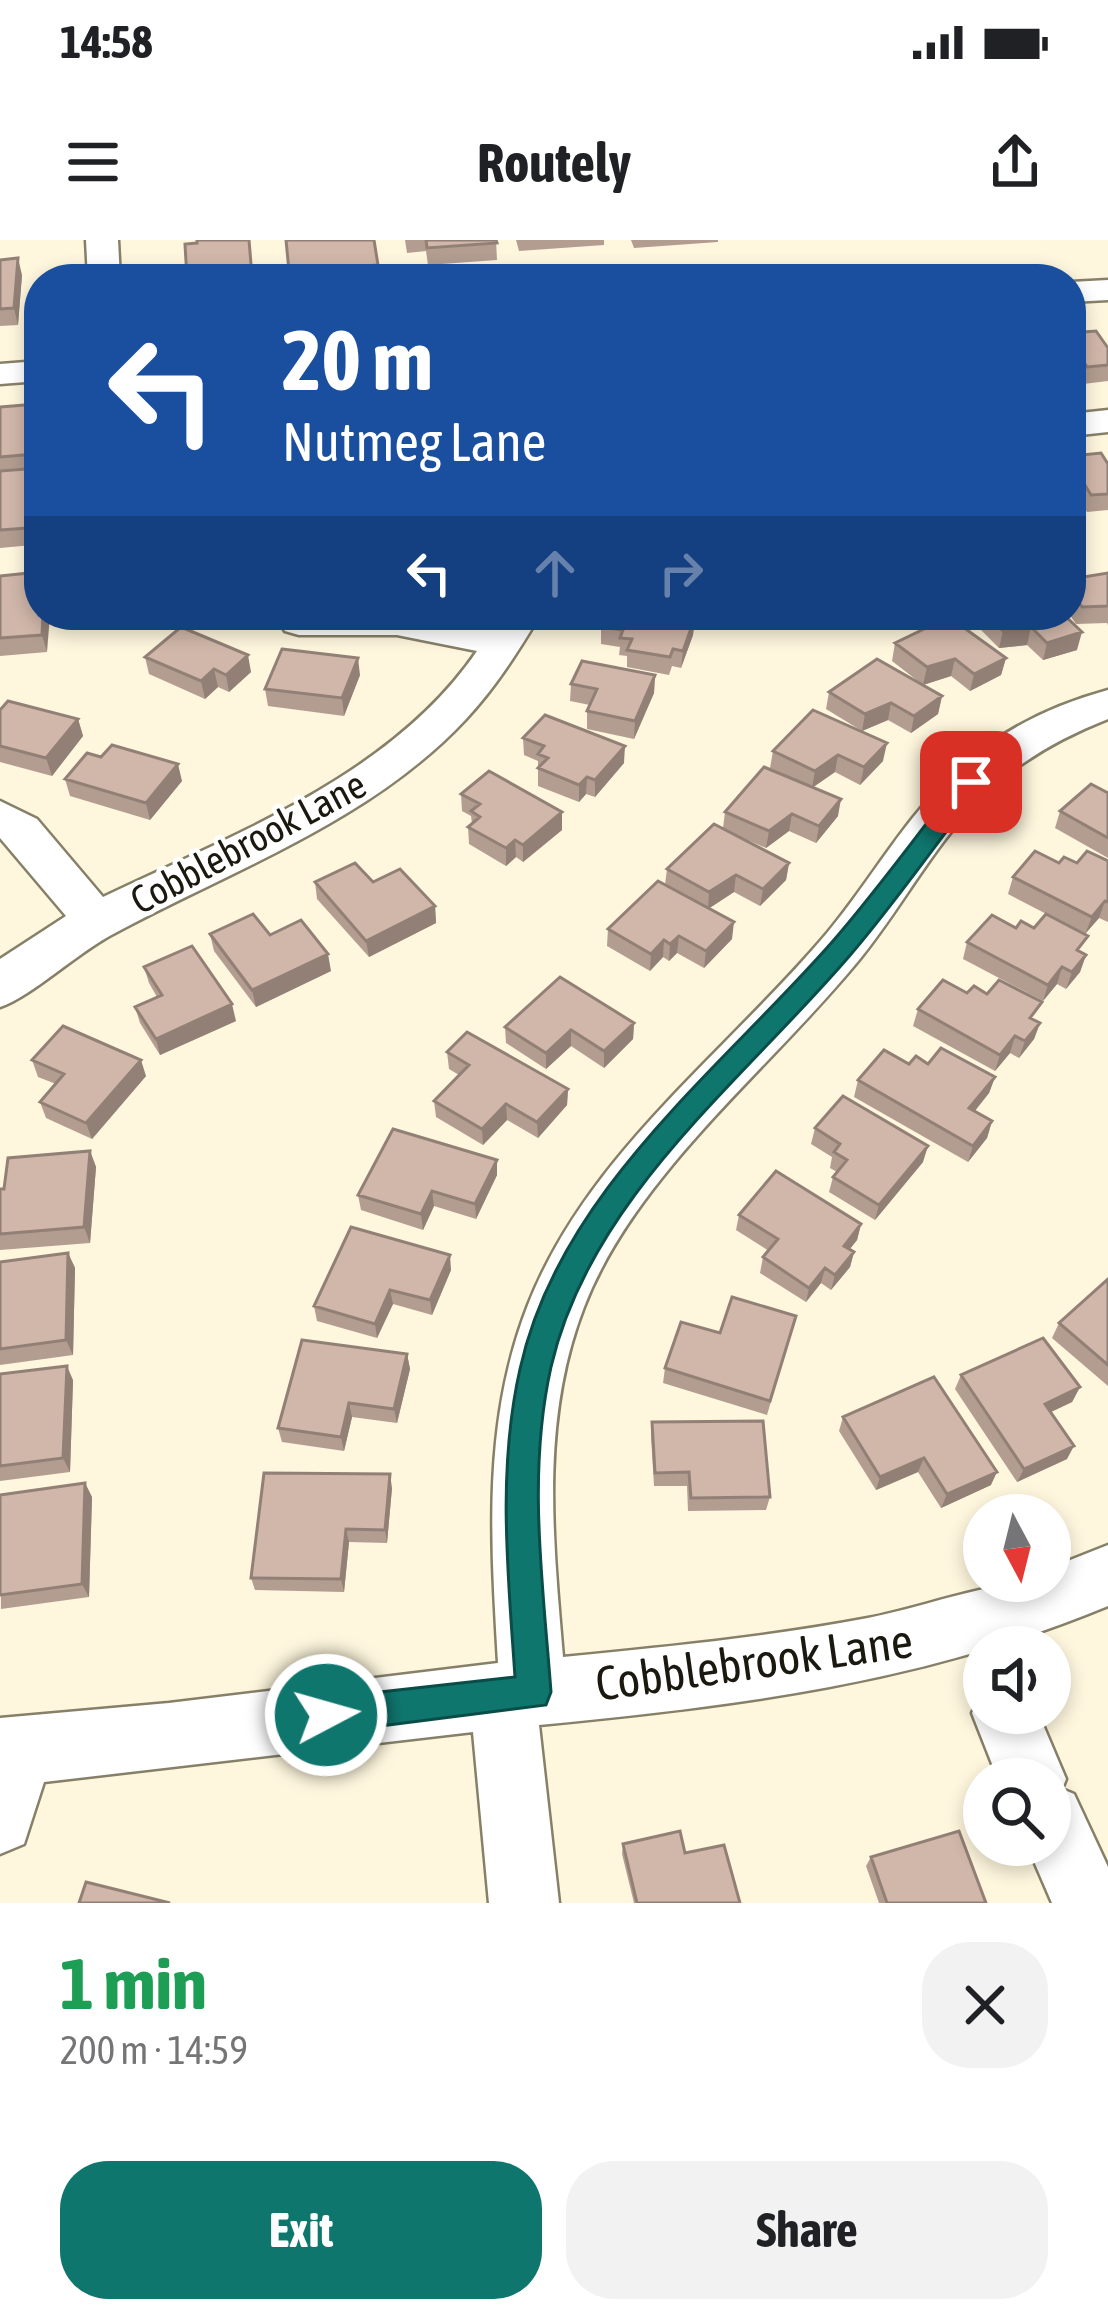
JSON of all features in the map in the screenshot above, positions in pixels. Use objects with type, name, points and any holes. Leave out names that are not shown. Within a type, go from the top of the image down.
[{"type":"street","name":"Cobblebrook Lane","points":[[0,988],[44,950],[96,920],[300,821],[375,777],[459,705],[510,630]]},
{"type":"street","points":[[524,1903],[518,1694],[520,1497],[536,1366],[556,1303],[584,1249],[634,1174],[844,945],[971,782],[1035,735],[1108,704]]},
{"type":"street","points":[[0,817],[21,830],[96,920]]},
{"type":"street","name":"Cobblebrook Lane","points":[[1011,1626],[1108,1575]]},
{"type":"street","name":"Cobblebrook Lane","points":[[9,1751],[901,1645],[963,1644]]},
{"type":"street","points":[[0,1820],[9,1751]]},
{"type":"street","points":[[1071,1865],[1088,1903]]},
{"type":"building","points":[[249,240],[251,264],[186,264],[185,244]]},
{"type":"building","points":[[286,240],[374,240],[378,264],[288,264]]},
{"type":"building","points":[[426,240],[496,240],[497,243],[427,248]]},
{"type":"building","points":[[18,258],[14,308],[0,309],[0,260]]},
{"type":"building","points":[[1096,331],[1108,348],[1108,365],[1087,367],[1086,332]]},
{"type":"building","points":[[24,405],[24,455],[0,457],[0,407]]},
{"type":"building","points":[[1101,453],[1108,464],[1108,494],[1091,495],[1086,487],[1086,454]]},
{"type":"building","points":[[24,469],[24,528],[0,530],[0,471]]},
{"type":"building","points":[[1108,573],[1108,606],[1086,607],[1086,577]]},
{"type":"building","points":[[24,574],[24,630],[42,630],[42,635],[0,638],[0,576]]},
{"type":"building","points":[[177,630],[248,655],[226,675],[214,669],[201,681],[145,657]]},
{"type":"building","points":[[623,630],[690,630],[683,651],[673,649],[670,657],[627,650],[632,639],[620,638]]},
{"type":"building","points":[[922,630],[967,630],[1006,658],[974,674],[955,659],[927,667],[895,643]]},
{"type":"building","points":[[1034,630],[1082,632],[1047,643]]},
{"type":"building","points":[[282,649],[358,658],[342,698],[265,689]]},
{"type":"building","points":[[877,659],[942,696],[914,716],[891,703],[865,714],[829,692]]},
{"type":"building","points":[[582,661],[655,675],[635,721],[587,711],[597,689],[571,684]]},
{"type":"building","points":[[8,701],[78,719],[46,758],[0,746],[0,710]]},
{"type":"building","points":[[813,710],[887,743],[864,767],[838,755],[815,771],[773,751]]},
{"type":"building","points":[[545,715],[625,746],[595,780],[587,777],[579,785],[538,768],[548,758],[538,754],[544,746],[523,738]]},
{"type":"building","points":[[112,745],[178,764],[146,803],[65,779],[87,753],[101,757]]},
{"type":"building","points":[[764,767],[841,799],[819,826],[792,814],[769,831],[725,812]]},
{"type":"building","points":[[489,771],[562,812],[523,845],[515,840],[506,848],[468,827],[480,817],[471,811],[480,804],[461,794]]},
{"type":"building","points":[[1091,784],[1108,793],[1108,838],[1060,811]]},
{"type":"building","points":[[714,824],[789,863],[763,889],[736,875],[709,892],[667,869]]},
{"type":"building","points":[[1035,851],[1059,863],[1064,857],[1077,863],[1087,851],[1108,861],[1108,902],[1092,917],[1013,877]]},
{"type":"building","points":[[355,863],[373,882],[400,869],[435,906],[366,941],[315,882]]},
{"type":"building","points":[[658,881],[734,922],[706,951],[679,936],[670,944],[664,940],[651,954],[608,929]]},
{"type":"building","points":[[253,914],[270,935],[301,920],[328,954],[252,990],[210,934]]},
{"type":"building","points":[[1046,914],[1088,936],[1077,950],[1086,955],[1072,972],[1062,967],[1048,985],[967,942],[992,915],[1016,928],[1021,921],[1034,928]]},
{"type":"building","points":[[192,946],[232,1004],[156,1039],[135,1007],[162,995],[144,967]]},
{"type":"building","points":[[560,977],[634,1023],[604,1051],[571,1030],[546,1053],[505,1027]]},
{"type":"building","points":[[943,980],[967,993],[974,986],[987,994],[999,980],[1042,1002],[1030,1018],[1040,1023],[1025,1041],[1015,1036],[1000,1055],[918,1009]]},
{"type":"building","points":[[63,1026],[141,1060],[86,1123],[40,1102],[64,1074],[32,1060]]},
{"type":"building","points":[[467,1032],[568,1089],[537,1122],[506,1104],[482,1129],[434,1101],[469,1065],[447,1052]]},
{"type":"building","points":[[941,1048],[995,1077],[969,1108],[992,1121],[973,1146],[858,1080],[884,1050],[909,1064],[916,1056],[928,1064]]},
{"type":"building","points":[[843,1096],[928,1146],[879,1205],[833,1177],[847,1160],[834,1152],[840,1144],[815,1128]]},
{"type":"building","points":[[393,1129],[497,1160],[475,1204],[432,1191],[421,1214],[358,1195]]},
{"type":"building","points":[[90,1151],[84,1227],[0,1234],[0,1189],[4,1189],[8,1158]]},
{"type":"building","points":[[776,1171],[861,1224],[844,1246],[854,1252],[835,1275],[825,1268],[809,1288],[763,1257],[778,1239],[739,1215]]},
{"type":"building","points":[[351,1227],[450,1255],[430,1300],[390,1290],[375,1324],[314,1306]]},
{"type":"building","points":[[68,1253],[66,1340],[0,1349],[0,1262]]},
{"type":"building","points":[[1108,1279],[1108,1365],[1059,1323]]},
{"type":"building","points":[[732,1297],[796,1316],[770,1401],[665,1368],[681,1322],[720,1333]]},
{"type":"building","points":[[1043,1338],[1080,1387],[1045,1404],[1074,1446],[1024,1469],[961,1375]]},
{"type":"building","points":[[302,1340],[407,1354],[394,1409],[349,1403],[341,1437],[278,1428]]},
{"type":"building","points":[[67,1366],[63,1458],[0,1466],[0,1374]]},
{"type":"building","points":[[934,1377],[997,1472],[947,1494],[924,1458],[880,1477],[843,1417]]},
{"type":"building","points":[[763,1421],[770,1497],[691,1498],[689,1472],[655,1473],[652,1422]]},
{"type":"building","points":[[264,1473],[390,1474],[385,1530],[346,1529],[341,1579],[251,1578]]},
{"type":"building","points":[[85,1483],[82,1584],[0,1595],[0,1495]]},
{"type":"building","points":[[680,1831],[685,1853],[724,1845],[740,1903],[637,1903],[623,1844]]},
{"type":"building","points":[[959,1831],[963,1866],[972,1866],[986,1903],[887,1903],[871,1857]]},
{"type":"building","points":[[86,1882],[170,1903],[79,1903]]},
{"type":"route","points":[[326,1715],[533,1692],[520,1497],[536,1366],[556,1303],[584,1249],[634,1174],[844,945],[971,782]]}]
